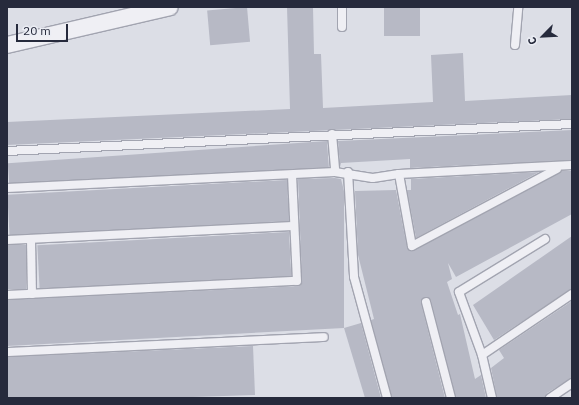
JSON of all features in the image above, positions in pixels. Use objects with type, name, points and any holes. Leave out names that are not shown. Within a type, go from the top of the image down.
[{"type":"street","points":[[7,44],[170,7]]},
{"type":"lane","points":[[342,7],[342,26]]},
{"type":"lane","points":[[516,45],[518,7]]},
{"type":"lane","points":[[7,151],[332,134],[572,124]]},
{"type":"lane","points":[[332,134],[335,172]]},
{"type":"lane","points":[[7,188],[335,172],[348,172],[373,178],[398,174],[560,168],[572,165]]},
{"type":"lane","points":[[398,174],[412,246],[560,168]]},
{"type":"lane","points":[[348,172],[354,277],[387,398]]},
{"type":"lane","points":[[7,295],[297,281],[293,226],[292,174]]},
{"type":"lane","points":[[7,240],[293,226]]},
{"type":"lane","points":[[31,239],[32,294]]},
{"type":"lane","points":[[492,398],[482,355],[459,292],[545,239]]},
{"type":"lane","points":[[482,355],[572,294]]},
{"type":"lane","points":[[426,302],[451,398]]},
{"type":"lane","points":[[7,352],[324,337]]},
{"type":"lane","points":[[550,398],[572,383]]},
{"type":"building","points":[[247,7],[250,42],[210,45],[207,10]]},
{"type":"building","points":[[287,7],[313,7],[314,54],[321,54],[323,108],[433,102],[431,55],[463,53],[465,101],[572,95],[572,119],[7,145],[7,122],[290,109]]},
{"type":"building","points":[[384,7],[420,7],[420,36],[384,36]]},
{"type":"building","points":[[572,130],[572,160],[410,168],[410,159],[341,163],[340,167],[338,141]]},
{"type":"building","points":[[327,141],[329,167],[10,189],[8,163]]},
{"type":"building","points":[[562,171],[572,171],[572,214],[456,277],[448,263],[452,279],[447,282],[458,315],[460,314],[475,379],[481,375],[486,398],[456,398],[431,301],[425,297],[421,303],[445,398],[392,398],[371,320],[374,319],[358,255],[355,191],[396,190],[407,247],[412,251]]},
{"type":"building","points":[[539,172],[416,238],[407,190],[411,190],[411,179]]},
{"type":"building","points":[[298,179],[341,179],[344,191],[344,328],[7,346],[7,300],[300,286],[302,281]]},
{"type":"building","points":[[287,180],[289,221],[10,236],[7,195]]},
{"type":"building","points":[[289,232],[291,276],[40,289],[37,245]]},
{"type":"building","points":[[572,236],[572,289],[494,340],[473,305]]},
{"type":"building","points":[[7,245],[26,245],[26,289],[7,289]]},
{"type":"building","points":[[572,301],[572,378],[547,393],[545,398],[497,398],[491,368],[504,358],[499,350]]},
{"type":"building","points":[[361,323],[381,398],[365,398],[344,328]]},
{"type":"building","points":[[253,346],[255,395],[162,398],[7,398],[7,357]]}]
